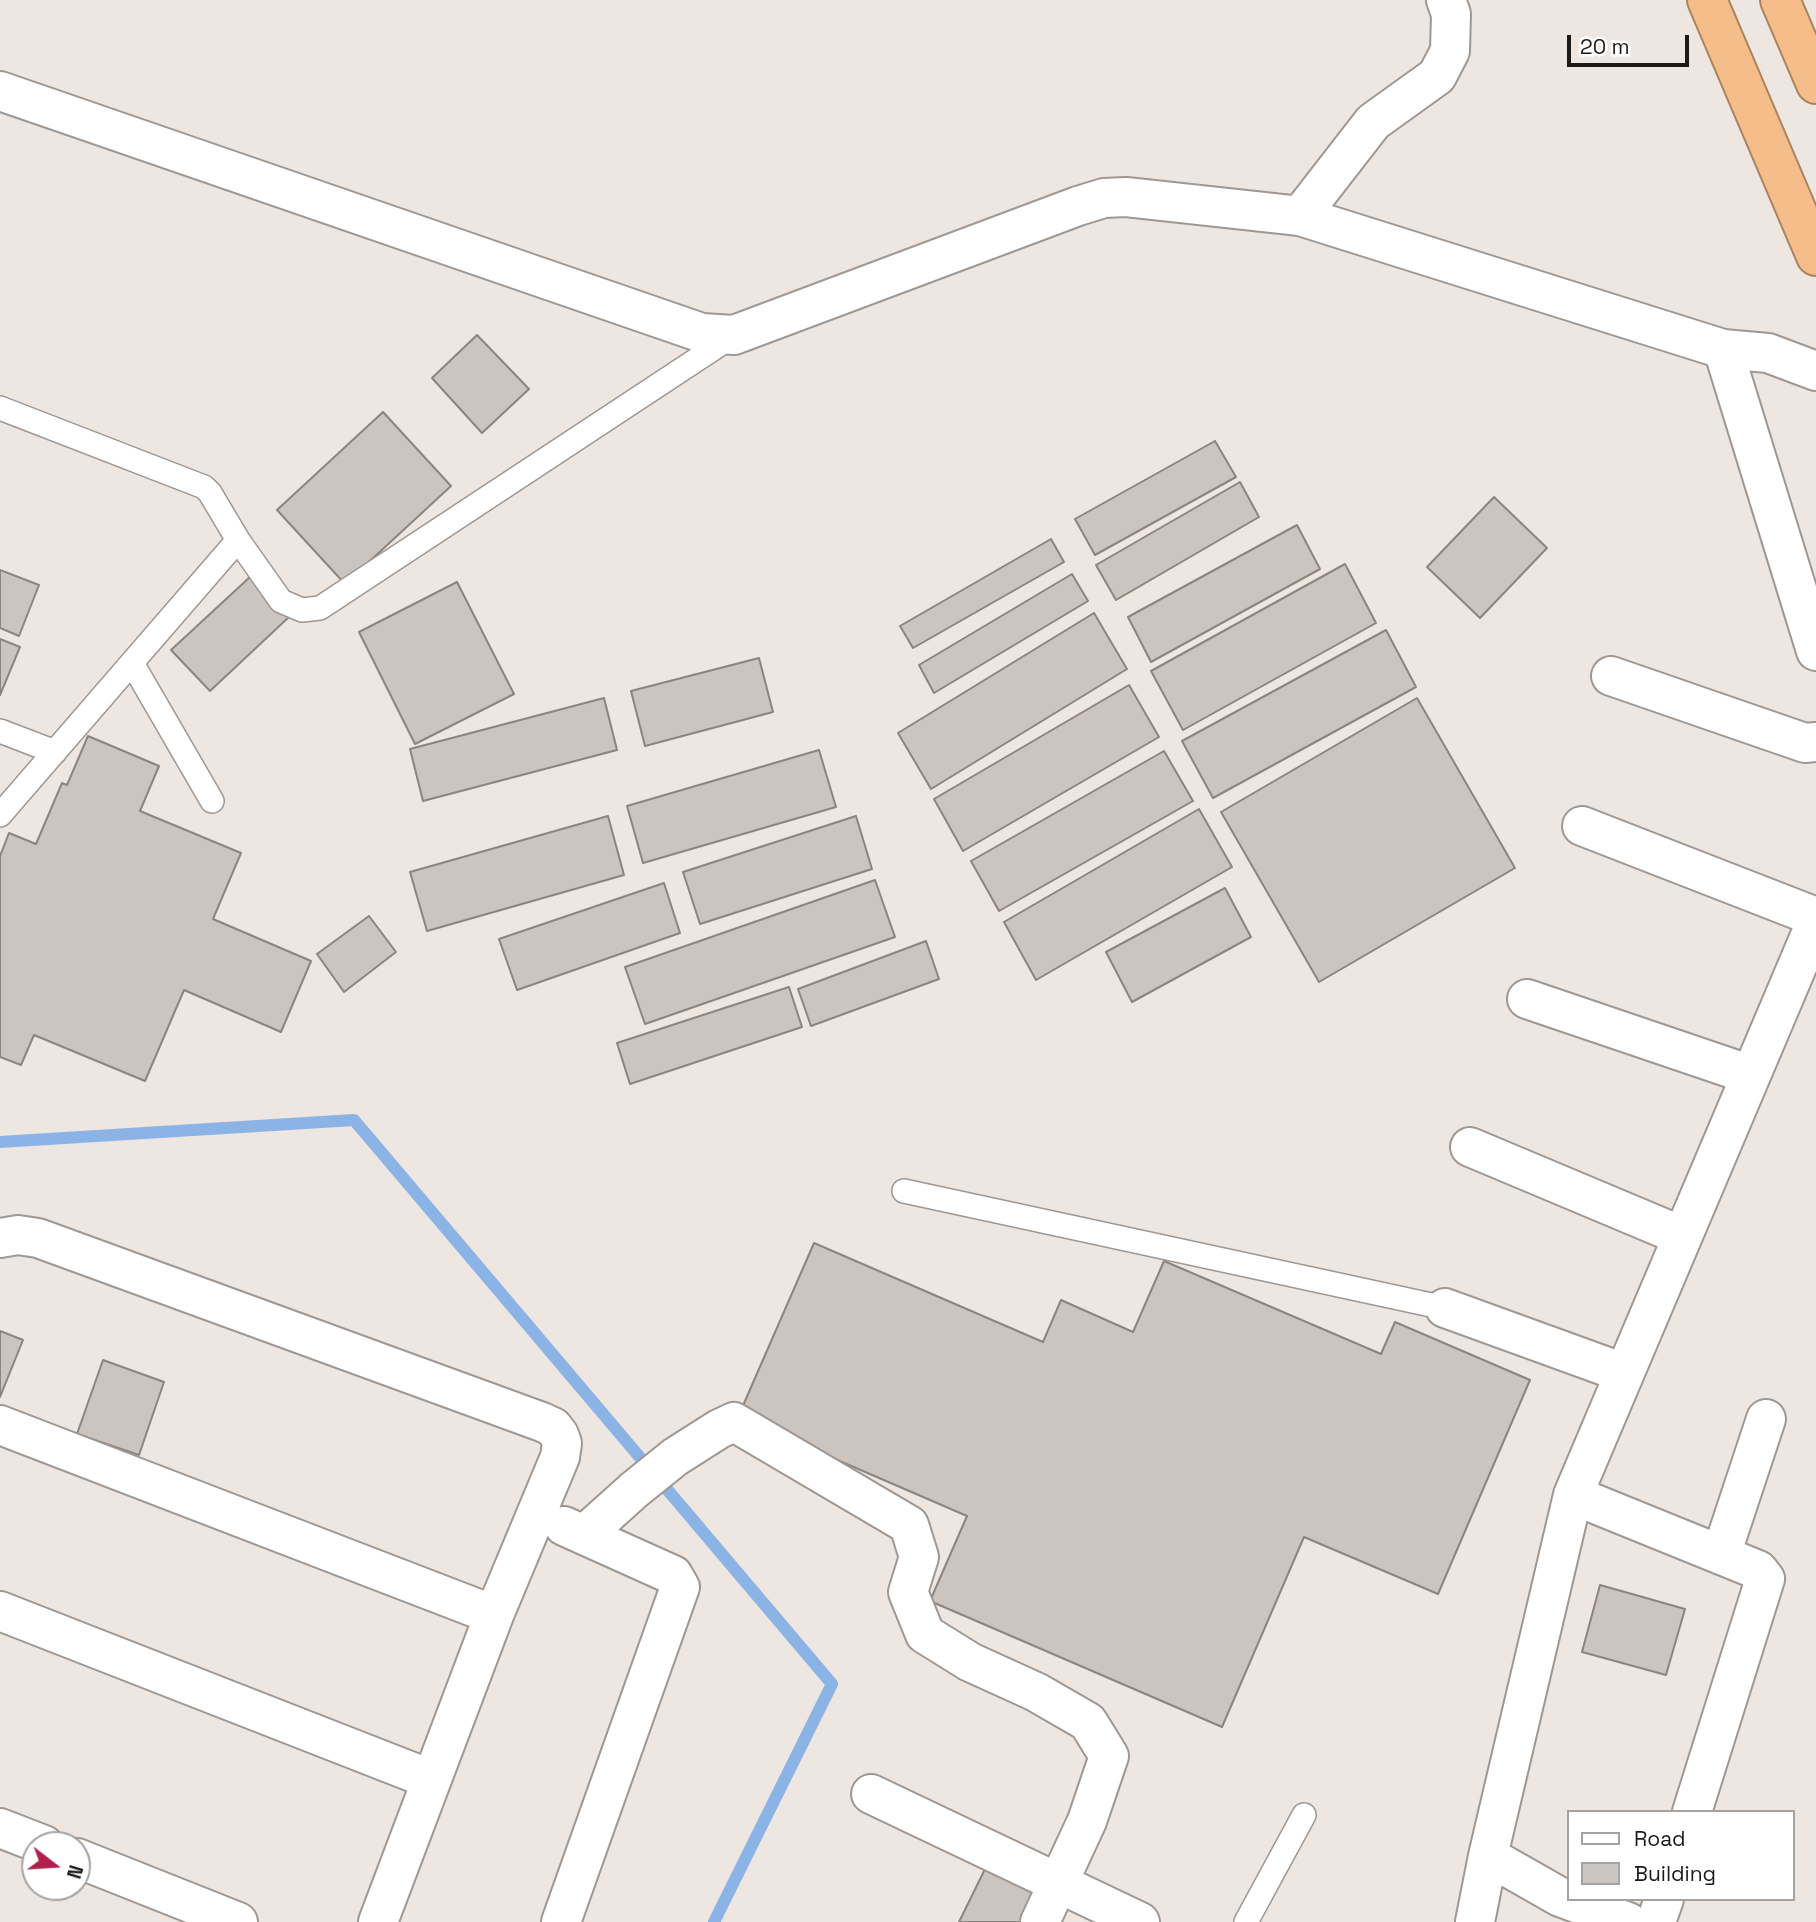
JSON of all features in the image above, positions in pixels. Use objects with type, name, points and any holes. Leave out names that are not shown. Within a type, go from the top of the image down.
[{"type":"highway","points":[[1707,0],[1816,256]]},
{"type":"highway","points":[[1780,0],[1816,84]]},
{"type":"street","points":[[1300,216],[1373,122],[1437,76],[1450,51],[1451,14],[1446,0]]},
{"type":"street","points":[[0,91],[702,333],[734,335],[1077,206],[1104,198],[1126,197],[1300,216],[1723,349],[1768,353],[1816,371]]},
{"type":"street","points":[[1723,349],[1816,651]]},
{"type":"street","points":[[1611,676],[1805,743],[1816,742]]},
{"type":"street","points":[[1475,1922],[1573,1495],[1816,920],[1582,827]]},
{"type":"street","points":[[1527,999],[1751,1075]]},
{"type":"street","points":[[1470,1147],[1682,1236]]},
{"type":"street","points":[[0,1238],[18,1235],[38,1238],[553,1427],[562,1443],[560,1457],[494,1615],[378,1922]]},
{"type":"street","points":[[1445,1308],[1624,1373]]},
{"type":"street","points":[[1721,1555],[1766,1419]]},
{"type":"street","points":[[584,1535],[675,1457],[731,1423],[737,1423],[909,1525],[919,1557],[908,1592],[925,1634],[970,1662],[1036,1692],[1088,1721],[1109,1756],[1087,1821],[1040,1922]]},
{"type":"street","points":[[0,1425],[494,1615]]},
{"type":"street","points":[[1573,1495],[1758,1570],[1765,1578],[1693,1810]]},
{"type":"street","points":[[537,1514],[673,1575],[680,1587],[561,1922]]},
{"type":"street","points":[[0,1611],[430,1779]]},
{"type":"street","points":[[871,1794],[1140,1922]]},
{"type":"street","points":[[0,1828],[21,1836]]},
{"type":"street","points":[[1488,1856],[1568,1900]]},
{"type":"street","points":[[91,1864],[238,1922]]},
{"type":"street","points":[[1571,1901],[1628,1922]]},
{"type":"street","points":[[1656,1922],[1663,1901]]},
{"type":"lane","points":[[0,408],[204,487],[281,601],[302,610],[320,608],[734,335]]},
{"type":"lane","points":[[0,815],[238,540]]},
{"type":"lane","points":[[132,663],[212,801]]},
{"type":"lane","points":[[0,731],[55,752]]},
{"type":"lane","points":[[904,1191],[1445,1308]]},
{"type":"lane","points":[[1246,1922],[1304,1815]]},
{"type":"building","points":[[477,335],[529,389],[482,433],[432,378]]},
{"type":"building","points":[[383,412],[451,486],[345,584],[277,510]]},
{"type":"building","points":[[1215,441],[1236,477],[1095,555],[1075,519]]},
{"type":"building","points":[[1240,482],[1259,517],[1116,600],[1096,565]]},
{"type":"building","points":[[1494,497],[1547,548],[1480,618],[1427,567]]},
{"type":"building","points":[[1297,525],[1320,569],[1151,662],[1128,617]]},
{"type":"building","points":[[1051,539],[1064,562],[913,648],[900,626]]},
{"type":"building","points":[[1345,564],[1376,623],[1183,730],[1151,671]]},
{"type":"building","points":[[0,570],[39,585],[19,636],[0,628]]},
{"type":"building","points":[[1072,574],[1088,601],[934,693],[919,665]]},
{"type":"building","points":[[251,576],[289,617],[210,691],[171,650]]},
{"type":"building","points":[[457,582],[514,694],[415,744],[359,632]]},
{"type":"building","points":[[1094,613],[1127,669],[931,789],[898,733]]},
{"type":"building","points":[[1386,630],[1416,687],[1213,798],[1182,741]]},
{"type":"building","points":[[0,639],[20,647],[0,695]]},
{"type":"building","points":[[759,658],[773,712],[645,746],[631,691]]},
{"type":"building","points":[[1129,685],[1159,737],[963,851],[934,799]]},
{"type":"building","points":[[604,698],[617,750],[423,801],[410,749]]},
{"type":"building","points":[[1417,698],[1515,868],[1319,982],[1221,812]]},
{"type":"building","points":[[88,736],[159,766],[140,811],[241,853],[213,919],[311,961],[281,1032],[184,990],[145,1081],[34,1035],[21,1065],[0,1057],[0,856],[9,833],[36,844],[62,783],[67,785]]},
{"type":"building","points":[[819,750],[836,807],[643,863],[627,806]]},
{"type":"building","points":[[1164,751],[1193,801],[999,911],[971,861]]},
{"type":"building","points":[[1199,809],[1232,867],[1036,980],[1004,922]]},
{"type":"building","points":[[608,816],[624,875],[427,931],[410,872]]},
{"type":"building","points":[[856,816],[872,869],[700,924],[683,872]]},
{"type":"building","points":[[875,880],[895,937],[645,1024],[625,967]]},
{"type":"building","points":[[664,883],[680,933],[517,990],[499,939]]},
{"type":"building","points":[[1225,888],[1251,937],[1132,1002],[1106,952]]},
{"type":"building","points":[[369,916],[396,952],[344,992],[317,954]]},
{"type":"building","points":[[926,941],[939,979],[811,1026],[798,989]]},
{"type":"building","points":[[789,987],[802,1027],[630,1084],[617,1043]]},
{"type":"building","points":[[814,1243],[1043,1342],[1061,1300],[1133,1332],[1164,1261],[1381,1354],[1395,1322],[1530,1380],[1438,1594],[1304,1537],[1222,1727],[930,1601],[967,1516],[738,1417]]},
{"type":"building","points":[[0,1331],[23,1340],[0,1397]]},
{"type":"building","points":[[103,1360],[164,1382],[139,1455],[77,1434]]},
{"type":"building","points":[[1600,1585],[1685,1609],[1666,1675],[1582,1652]]},
{"type":"building","points":[[985,1869],[1043,1898],[1031,1922],[959,1922]]},
{"type":"waterway","points":[[0,1142],[354,1120],[832,1684],[714,1922]]}]
